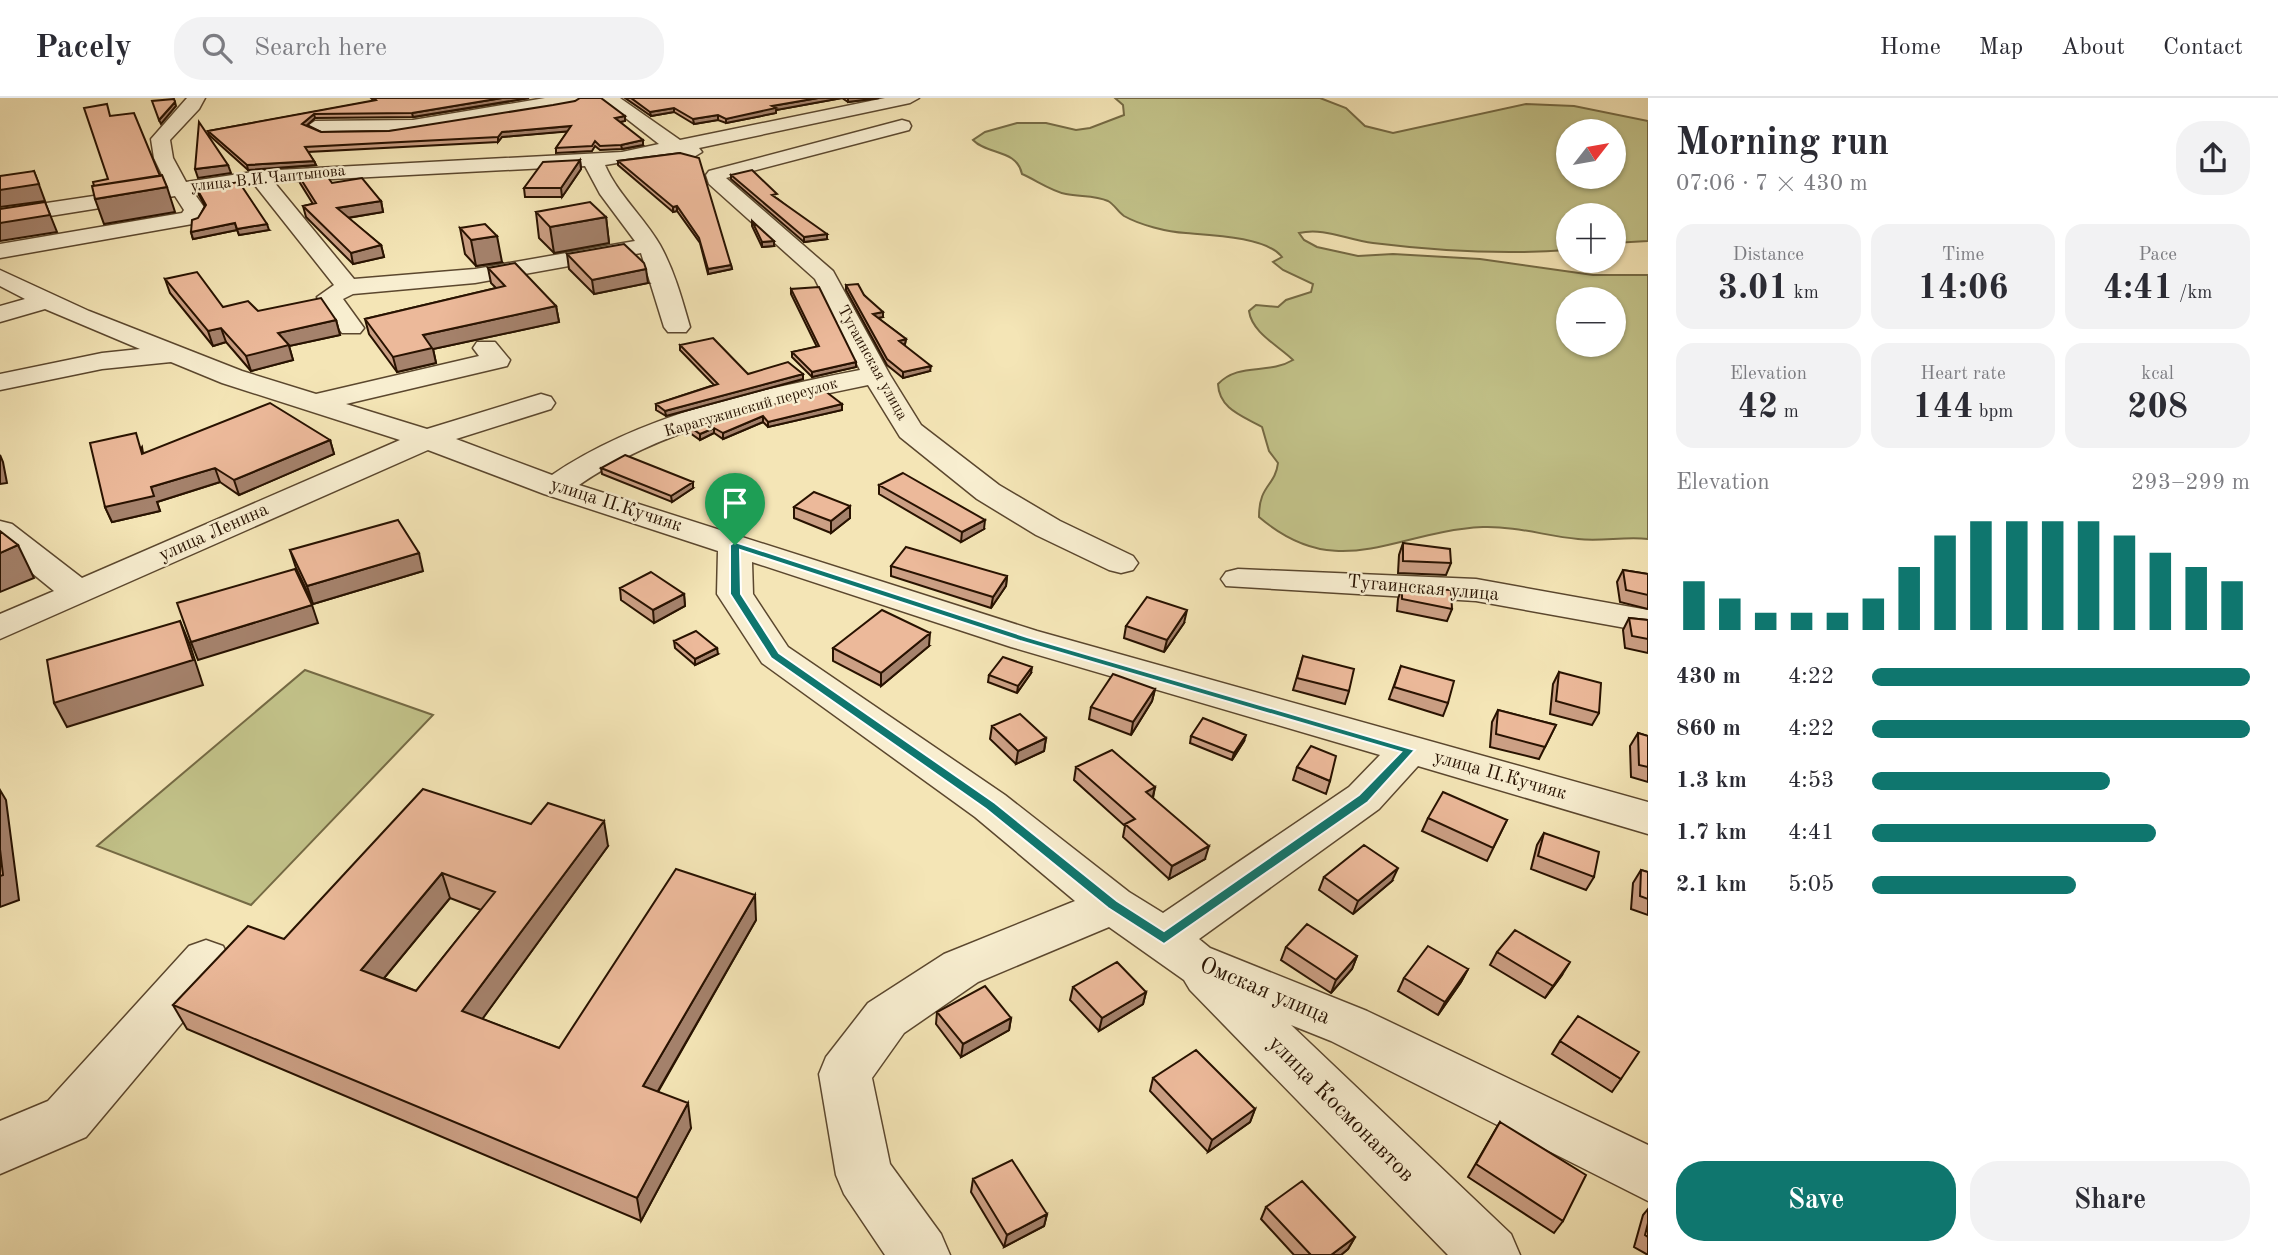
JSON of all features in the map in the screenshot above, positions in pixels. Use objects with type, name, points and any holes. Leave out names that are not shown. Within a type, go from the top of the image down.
[{"type":"street","points":[[0,251],[190,218],[195,210],[179,188],[160,149],[159,139],[193,106],[196,98]]},
{"type":"street","points":[[315,127],[359,129],[575,98]]},
{"type":"street","points":[[609,98],[678,148],[714,154],[886,113]]},
{"type":"street","points":[[678,148],[910,98]]},
{"type":"street","points":[[787,103],[820,117]]},
{"type":"street","name":"Тугаинская улица","points":[[902,127],[716,175],[716,180],[825,276],[876,375],[910,431],[988,492],[1048,528],[1121,563]]},
{"type":"street","name":"улица В.И.Чаптынова","points":[[0,217],[259,177],[382,169],[593,161],[678,148]]},
{"type":"street","points":[[593,161],[607,190],[649,245],[660,267],[677,327]]},
{"type":"street","points":[[259,177],[348,287]]},
{"type":"street","points":[[351,328],[329,297],[348,287],[475,276],[649,245]]},
{"type":"street","name":"улица П.Кучияк","points":[[0,277],[174,355],[427,439],[555,487],[1024,639],[1648,818]]},
{"type":"street","points":[[0,314],[48,300]]},
{"type":"street","points":[[315,403],[497,360],[486,348]]},
{"type":"street","points":[[0,382],[102,361],[174,355]]},
{"type":"street","name":"Карагужинский переулок","points":[[555,487],[601,458],[684,424],[827,384],[876,375]]},
{"type":"street","name":"улица Ленина","points":[[0,628],[427,439],[541,403]]},
{"type":"street","points":[[6,543],[79,593]]},
{"type":"street","name":"Омская улица","points":[[735,545],[735,594],[775,655],[990,806],[1112,905],[1179,950],[1349,1026],[1648,1174]]},
{"type":"street","name":"Тугаинская улица","points":[[1238,579],[1331,580],[1476,590],[1648,621]]},
{"type":"street","points":[[1179,950],[1364,798],[1409,750]]},
{"type":"street","points":[[920,1255],[864,1175],[845,1074],[886,1018],[961,968],[1112,905]]},
{"type":"street","name":"улица Космонавтов","points":[[1179,950],[1490,1255]]},
{"type":"street","points":[[0,1148],[68,1119],[206,960]]},
{"type":"green space","points":[[1115,98],[1320,98],[1346,108],[1365,126],[1393,133],[1526,104],[1574,106],[1648,121],[1648,241],[1626,242],[1626,203],[1556,203],[1556,250],[1446,250],[1373,243],[1327,233],[1299,233],[1304,240],[1317,247],[1358,256],[1393,254],[1480,259],[1556,270],[1556,273],[1648,275],[1648,539],[1587,540],[1483,527],[1368,549],[1342,551],[1315,548],[1288,537],[1259,517],[1264,492],[1274,477],[1278,463],[1269,451],[1262,427],[1227,406],[1219,393],[1218,384],[1235,373],[1274,367],[1293,360],[1255,326],[1249,311],[1256,305],[1278,307],[1286,300],[1311,292],[1313,284],[1283,270],[1273,262],[1282,257],[1264,245],[1237,238],[1154,228],[1124,216],[1108,201],[1066,194],[1049,188],[1022,174],[1019,166],[1008,156],[973,140],[985,132],[1017,123],[1046,123],[1076,130],[1090,128],[1124,115],[1123,105]]},
{"type":"green space","points":[[305,670],[433,715],[251,905],[97,846]]},
{"type":"building","points":[[374,98],[502,98],[412,113],[314,114],[302,124],[321,132],[389,131],[553,105],[580,98],[601,98],[625,116],[615,118],[643,140],[600,146],[595,141],[592,146],[556,148],[571,126],[502,132],[498,137],[305,147],[314,161],[247,165],[208,131],[376,100]]},
{"type":"building","points":[[631,98],[818,98],[772,106],[776,108],[726,119],[718,115],[693,119],[674,108],[650,112]]},
{"type":"building","points":[[174,99],[175,102],[159,120],[152,101]]},
{"type":"building","points":[[107,104],[110,116],[134,113],[160,176],[94,186],[93,182],[108,179],[84,108]]},
{"type":"building","points":[[199,122],[228,165],[195,169]]},
{"type":"building","points":[[680,153],[699,158],[731,265],[708,269],[699,238],[677,206],[673,207],[618,161]]},
{"type":"building","points":[[580,160],[561,188],[524,188],[543,162]]},
{"type":"building","points":[[752,170],[777,194],[772,195],[827,234],[804,237],[731,175]]},
{"type":"building","points":[[34,171],[39,184],[0,190],[0,176]]},
{"type":"building","points":[[324,172],[332,183],[362,178],[381,201],[337,208],[381,245],[351,253],[303,206],[316,203],[297,173]]},
{"type":"building","points":[[162,175],[167,187],[95,199],[92,186]]},
{"type":"building","points":[[239,182],[267,224],[237,229],[235,223],[191,232],[192,220],[198,218],[206,205],[197,189]]},
{"type":"building","points":[[45,202],[50,215],[0,223],[0,209]]},
{"type":"building","points":[[590,202],[606,217],[550,227],[536,212]]},
{"type":"building","points":[[752,221],[774,241],[762,242]]},
{"type":"building","points":[[485,224],[497,236],[471,240],[460,228]]},
{"type":"building","points":[[624,244],[644,263],[646,269],[592,280],[567,254]]},
{"type":"building","points":[[515,263],[556,306],[423,335],[432,348],[393,357],[365,319],[505,286],[488,268]]},
{"type":"building","points":[[197,272],[223,307],[248,301],[258,311],[321,298],[336,320],[278,333],[289,345],[246,356],[221,328],[208,331],[165,279]]},
{"type":"building","points":[[858,284],[864,295],[883,312],[873,314],[906,339],[899,341],[931,366],[903,372],[887,359],[846,285]]},
{"type":"building","points":[[819,287],[856,362],[812,372],[792,352],[819,346],[791,289]]},
{"type":"building","points":[[713,338],[748,374],[788,362],[803,374],[665,411],[656,404],[718,384],[680,345]]},
{"type":"building","points":[[825,391],[842,404],[768,422],[763,416],[723,433],[714,428],[700,434],[690,427]]},
{"type":"building","points":[[270,403],[330,440],[234,480],[215,468],[151,487],[154,496],[105,507],[90,443],[136,433],[142,454]]},
{"type":"building","points":[[625,455],[693,482],[671,496],[601,468]]},
{"type":"building","points":[[903,473],[985,520],[962,532],[879,485]]},
{"type":"building","points":[[814,492],[850,506],[831,521],[794,507]]},
{"type":"building","points":[[398,520],[419,553],[307,586],[290,550]]},
{"type":"building","points":[[0,531],[18,545],[0,553]]},
{"type":"building","points":[[1403,543],[1450,549],[1451,563],[1403,561]]},
{"type":"building","points":[[906,547],[1007,576],[993,597],[891,566]]},
{"type":"building","points":[[295,569],[312,605],[191,642],[177,603]]},
{"type":"building","points":[[1623,570],[1648,574],[1648,595],[1626,590]]},
{"type":"building","points":[[651,572],[684,594],[653,610],[620,588]]},
{"type":"building","points":[[1402,587],[1451,590],[1452,609],[1402,599]]},
{"type":"building","points":[[1147,597],[1187,610],[1167,640],[1126,626]]},
{"type":"building","points":[[882,610],[930,633],[881,673],[833,648]]},
{"type":"building","points":[[1629,618],[1648,620],[1648,639],[1632,636]]},
{"type":"building","points":[[180,621],[193,660],[54,703],[47,660]]},
{"type":"building","points":[[696,631],[717,648],[695,659],[674,641]]},
{"type":"building","points":[[1303,656],[1354,669],[1349,691],[1297,678]]},
{"type":"building","points":[[1003,657],[1032,667],[1018,686],[989,675]]},
{"type":"building","points":[[1401,666],[1454,681],[1448,703],[1394,687]]},
{"type":"building","points":[[1559,672],[1601,683],[1599,713],[1556,701]]},
{"type":"building","points":[[1113,674],[1155,689],[1133,722],[1091,707]]},
{"type":"building","points":[[1498,710],[1556,725],[1545,747],[1496,734]]},
{"type":"building","points":[[1020,714],[1046,738],[1018,751],[992,726]]},
{"type":"building","points":[[1203,718],[1246,735],[1234,753],[1191,736]]},
{"type":"building","points":[[1638,733],[1648,736],[1648,767],[1639,765]]},
{"type":"building","points":[[1311,746],[1336,756],[1330,781],[1297,767]]},
{"type":"building","points":[[1112,750],[1155,787],[1146,792],[1209,846],[1172,866],[1125,824],[1135,819],[1076,767]]},
{"type":"building","points":[[423,789],[531,824],[548,803],[604,821],[462,1011],[559,1048],[676,869],[755,895],[643,1086],[688,1103],[637,1198],[173,1005],[248,926],[284,939]],"holes":[[[442,873],[495,892],[416,991],[361,970]]]},
{"type":"building","points":[[1443,792],[1507,820],[1493,848],[1428,818]]},
{"type":"building","points":[[1544,833],[1599,852],[1594,877],[1538,856]]},
{"type":"building","points":[[1364,845],[1398,868],[1358,901],[1324,877]]},
{"type":"building","points":[[0,849],[3,875],[0,876]]},
{"type":"building","points":[[1641,870],[1648,872],[1648,899],[1640,896]]},
{"type":"building","points":[[1307,924],[1357,956],[1336,980],[1286,947]]},
{"type":"building","points":[[1515,930],[1570,962],[1553,986],[1497,952]]},
{"type":"building","points":[[1428,946],[1468,969],[1445,1002],[1404,978]]},
{"type":"building","points":[[1117,962],[1146,992],[1102,1018],[1073,987]]},
{"type":"building","points":[[985,986],[1011,1018],[963,1044],[937,1012]]},
{"type":"building","points":[[1578,1016],[1639,1052],[1621,1079],[1560,1041]]},
{"type":"building","points":[[1196,1050],[1255,1109],[1212,1140],[1153,1078]]},
{"type":"building","points":[[1500,1122],[1586,1175],[1563,1221],[1476,1164]]},
{"type":"building","points":[[1012,1160],[1047,1214],[1007,1235],[973,1179]]},
{"type":"building","points":[[1302,1181],[1355,1237],[1331,1255],[1311,1255],[1266,1207]]},
{"type":"route","points":[[735,545],[1024,639],[1409,750],[1364,798],[1164,939],[1112,905],[990,806],[775,655],[735,594],[735,545]]}]
